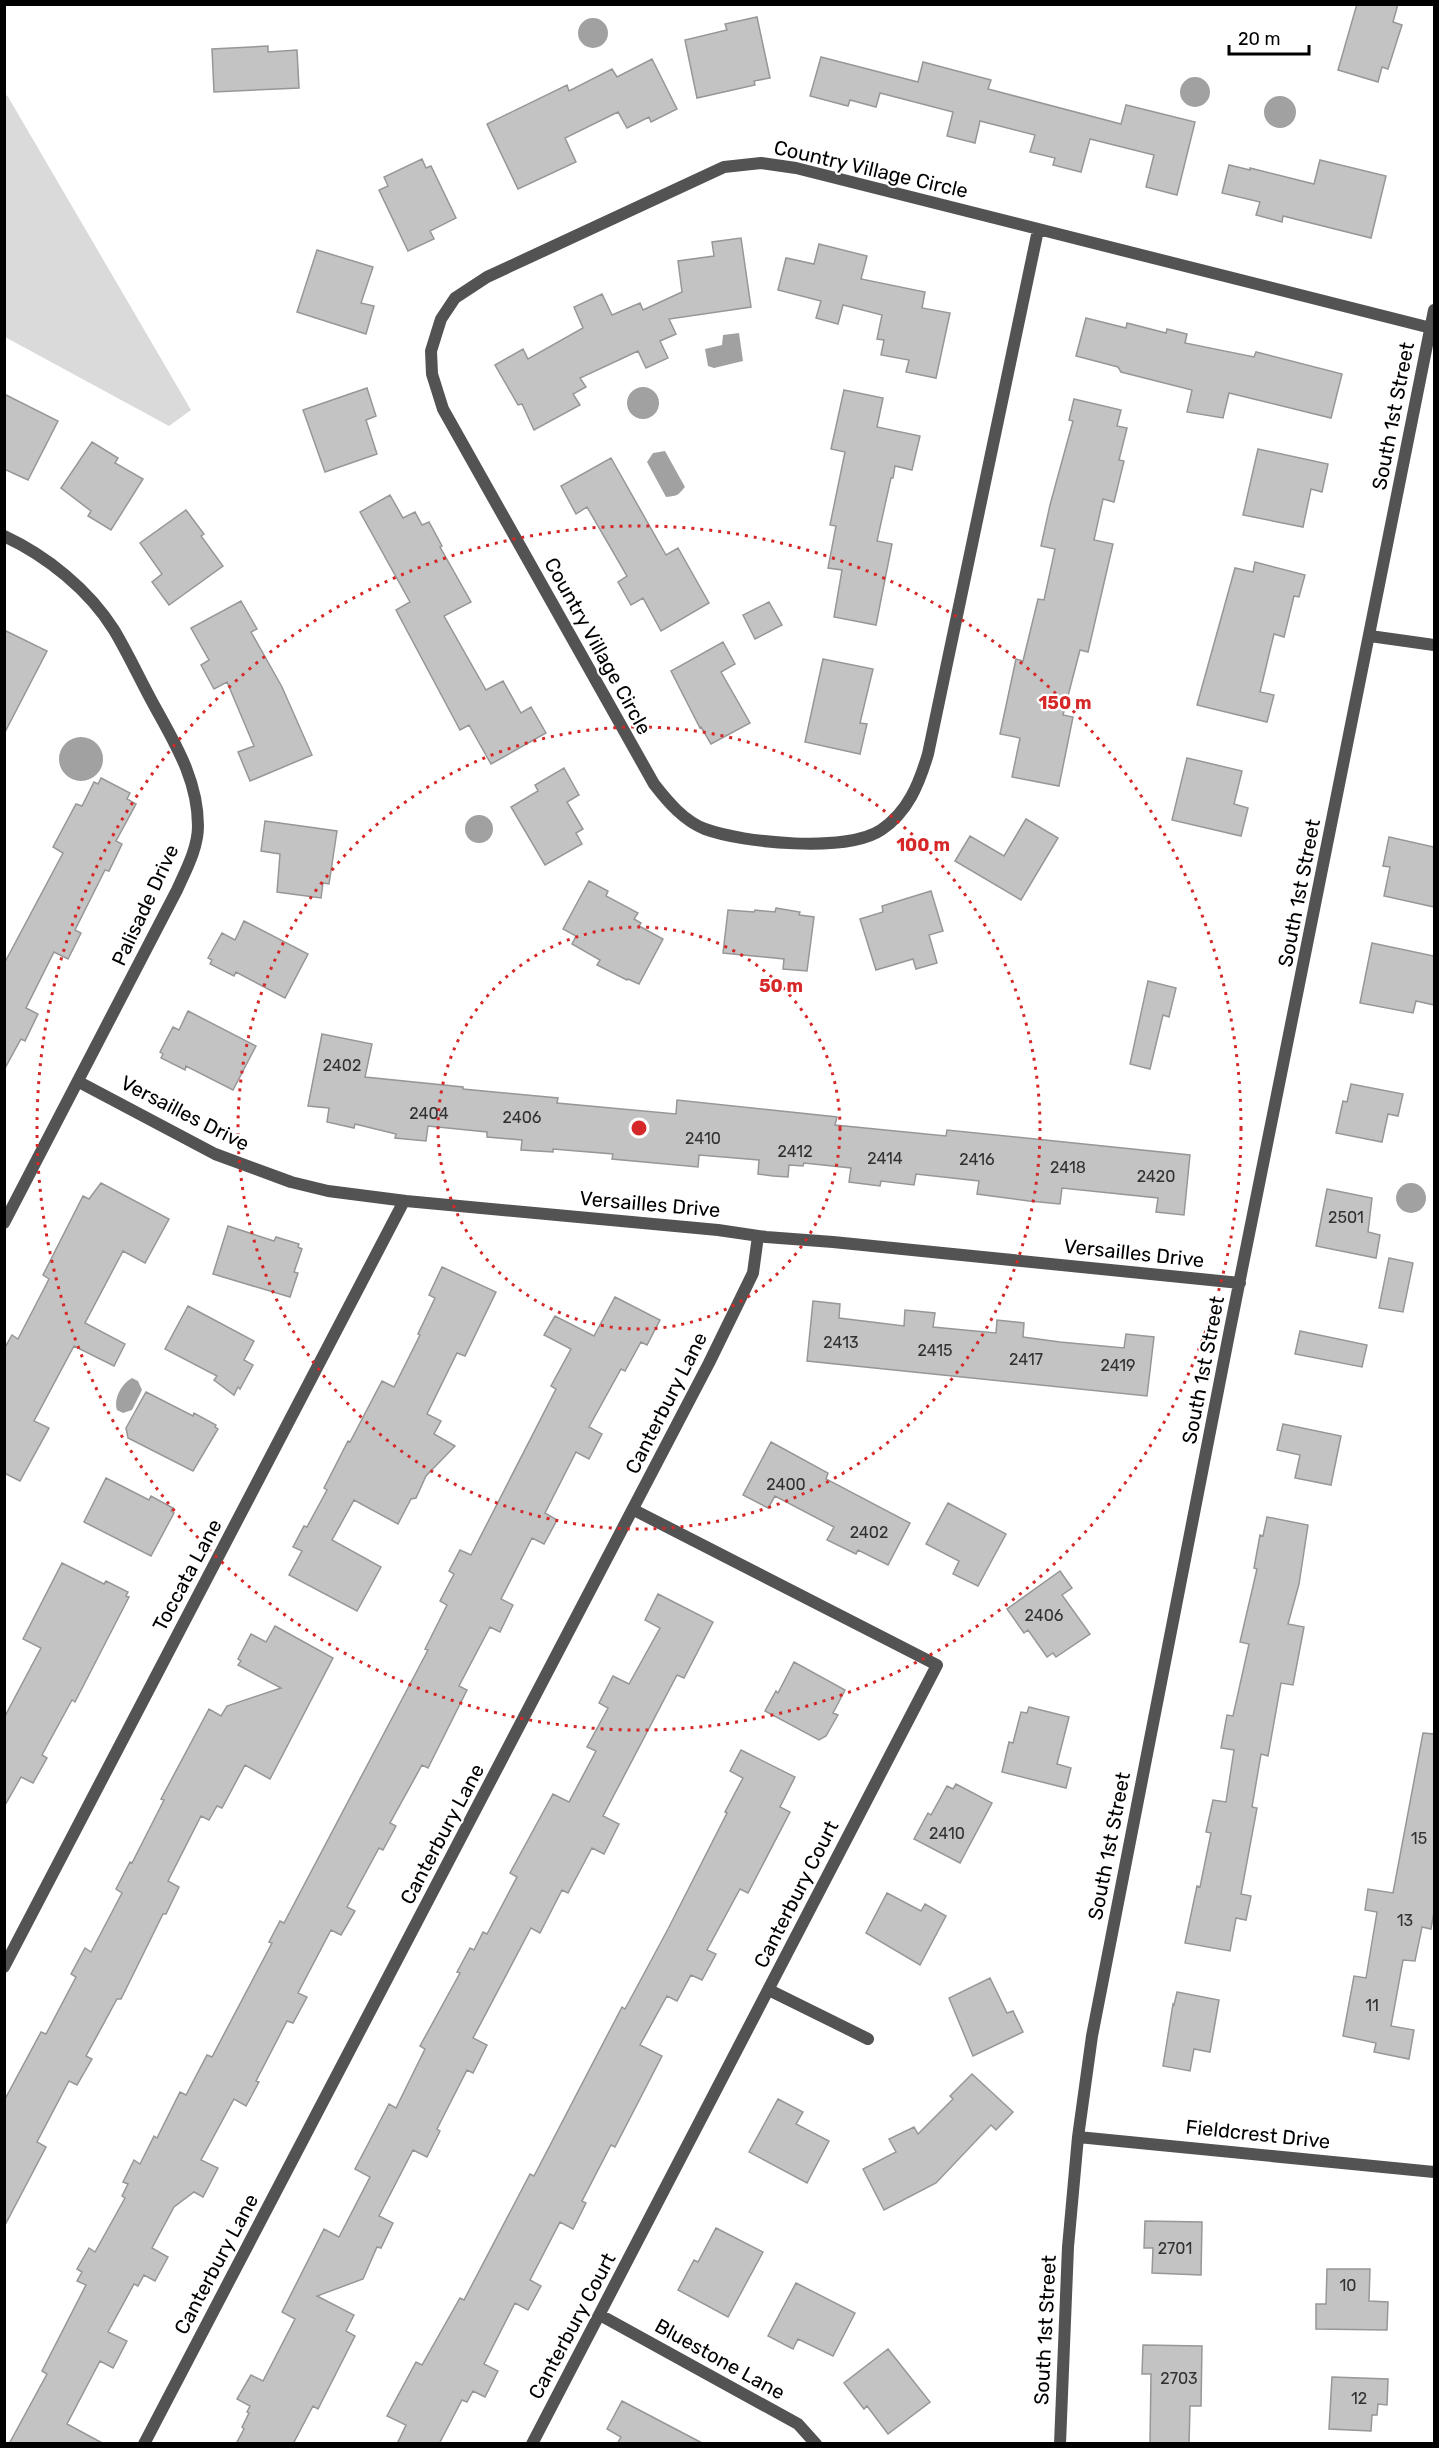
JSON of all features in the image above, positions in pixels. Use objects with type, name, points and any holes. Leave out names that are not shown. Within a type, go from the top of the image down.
[{"type":"street","name":"Country Village Circle","points":[[1038,230],[928,754],[918,786],[901,813],[880,831],[843,843],[751,838],[705,829],[686,818],[669,804],[654,784],[443,409],[432,374],[431,351],[441,319],[455,298],[487,277],[724,167],[761,163],[796,168],[1431,328]]},
{"type":"street","name":"South 1st Street","points":[[1060,2444],[1066,2280],[1078,2137],[1092,2036],[1434,310]]},
{"type":"street","name":"Palisade Drive","points":[[4,536],[34,552],[65,576],[94,604],[114,629],[185,760],[193,787],[198,825],[191,858],[177,890],[79,1082],[4,1222]]},
{"type":"street","points":[[1370,636],[1434,645]]},
{"type":"street","name":"Versailles Drive","points":[[79,1082],[215,1154],[291,1182],[328,1191],[404,1201],[1240,1283]]},
{"type":"street","name":"Toccata Lane","points":[[4,1967],[404,1201]]},
{"type":"street","name":"Canterbury Lane","points":[[144,2444],[634,1510],[753,1273],[758,1236]]},
{"type":"street","name":"Canterbury Court","points":[[532,2444],[937,1665],[634,1510]]},
{"type":"street","points":[[769,1990],[868,2039]]},
{"type":"street","name":"Fieldcrest Drive","points":[[1078,2137],[1434,2172]]},
{"type":"street","name":"Bluestone Lane","points":[[600,2315],[798,2424],[816,2444]]},
{"type":"shaded area","points":[[593,18],[603,23],[608,33],[603,43],[593,48],[583,43],[578,33],[583,23]]},
{"type":"shaded area","points":[[1195,77],[1201,78],[1209,86],[1209,98],[1201,106],[1195,107],[1189,106],[1181,98],[1180,92],[1181,86],[1189,78]]},
{"type":"shaded area","points":[[7,95],[191,410],[169,426],[5,337],[4,100]]},
{"type":"shaded area","points":[[1280,96],[1291,101],[1296,112],[1291,123],[1280,128],[1269,123],[1264,112],[1269,101]]},
{"type":"shaded area","points":[[739,333],[743,361],[714,368],[708,366],[705,349],[722,345],[723,335]]},
{"type":"shaded area","points":[[643,387],[655,391],[659,403],[655,415],[643,419],[631,415],[627,403],[631,391]]},
{"type":"shaded area","points":[[665,451],[685,487],[677,495],[666,497],[647,462],[653,453]]},
{"type":"shaded area","points":[[81,737],[90,738],[97,743],[102,750],[102,768],[97,775],[90,780],[81,781],[72,780],[65,775],[60,768],[59,759],[60,750],[65,743],[72,738]]},
{"type":"shaded area","points":[[479,815],[489,819],[493,829],[489,839],[479,843],[469,839],[465,829],[469,819]]},
{"type":"shaded area","points":[[1411,1183],[1421,1188],[1426,1198],[1421,1208],[1411,1213],[1401,1208],[1396,1198],[1401,1188]]},
{"type":"shaded area","points":[[132,1378],[138,1381],[142,1390],[132,1410],[123,1413],[117,1410],[117,1396]]},
{"type":"building","points":[[1357,4],[1398,4],[1393,22],[1402,25],[1388,69],[1382,67],[1378,82],[1338,70]]},
{"type":"building","points":[[757,17],[770,78],[754,81],[755,85],[697,98],[685,40],[727,30],[725,24]]},
{"type":"building","points":[[268,46],[268,52],[297,50],[299,88],[214,92],[212,49]]},
{"type":"building","points":[[821,57],[918,82],[923,62],[991,80],[988,89],[1121,124],[1126,105],[1195,122],[1177,195],[1146,187],[1154,155],[1090,139],[1081,172],[1053,165],[1055,158],[1030,152],[1035,135],[980,121],[975,143],[947,136],[953,112],[880,93],[876,107],[850,100],[848,106],[810,96]]},
{"type":"building","points":[[652,59],[677,109],[651,122],[649,117],[627,128],[618,112],[565,138],[576,162],[518,189],[487,124],[567,85],[569,91],[612,69],[617,77]]},
{"type":"building","points":[[422,159],[426,168],[431,166],[456,218],[430,231],[434,239],[408,251],[379,190],[388,186],[384,177]]},
{"type":"building","points":[[1320,160],[1386,176],[1371,238],[1283,216],[1282,222],[1256,215],[1260,202],[1222,193],[1229,165],[1314,184]]},
{"type":"building","points":[[741,238],[751,307],[669,319],[676,334],[660,341],[668,358],[646,368],[638,351],[580,378],[586,387],[573,394],[580,405],[534,430],[522,404],[518,405],[495,365],[523,349],[528,359],[583,328],[574,307],[602,294],[612,315],[640,303],[643,310],[682,292],[678,261],[714,256],[712,242]]},
{"type":"building","points":[[819,244],[867,256],[861,279],[925,292],[922,308],[950,313],[936,378],[906,372],[909,360],[881,355],[884,340],[877,339],[882,315],[843,305],[838,324],[816,318],[821,301],[778,290],[786,258],[814,264]]},
{"type":"building","points":[[317,250],[373,267],[361,303],[374,306],[366,334],[297,312]]},
{"type":"building","points":[[1086,318],[1126,328],[1127,323],[1166,333],[1167,329],[1187,334],[1185,343],[1254,357],[1256,352],[1342,374],[1331,418],[1229,393],[1223,418],[1187,412],[1192,390],[1121,372],[1118,367],[1076,356]]},
{"type":"building","points":[[367,388],[376,416],[366,420],[377,454],[325,472],[303,410]]},
{"type":"building","points":[[844,390],[883,398],[877,427],[920,436],[912,470],[895,466],[893,478],[891,478],[877,541],[892,544],[876,625],[834,617],[842,570],[828,568],[836,526],[830,525],[845,452],[831,449]]},
{"type":"building","points":[[4,394],[58,421],[28,480],[4,469]]},
{"type":"building","points":[[1074,399],[1121,410],[1117,426],[1127,428],[1119,460],[1124,461],[1114,502],[1103,499],[1094,540],[1113,544],[1088,652],[1080,650],[1063,715],[1073,717],[1059,786],[1012,777],[1020,738],[1000,734],[1016,659],[1023,661],[1038,599],[1044,600],[1055,549],[1041,546],[1073,421],[1069,420]]},
{"type":"building","points":[[92,442],[118,458],[115,463],[143,479],[111,530],[88,516],[91,511],[61,488]]},
{"type":"building","points":[[1258,449],[1328,464],[1322,492],[1311,489],[1303,527],[1243,515]]},
{"type":"building","points":[[611,458],[666,555],[678,548],[709,603],[661,631],[643,598],[631,605],[618,582],[627,576],[587,507],[576,514],[561,486]]},
{"type":"building","points":[[390,495],[403,518],[415,512],[422,525],[429,522],[442,546],[440,547],[471,602],[444,616],[486,690],[503,681],[521,713],[531,707],[546,733],[491,764],[469,725],[460,730],[396,610],[410,602],[360,512]]},
{"type":"building","points":[[186,510],[204,534],[201,536],[223,566],[169,605],[152,582],[162,574],[140,543]]},
{"type":"building","points":[[1255,562],[1305,575],[1299,597],[1294,596],[1284,637],[1274,634],[1260,692],[1274,695],[1267,722],[1197,705],[1235,568],[1253,572]]},
{"type":"building","points":[[241,601],[257,629],[251,632],[282,687],[312,755],[250,781],[238,752],[254,746],[227,682],[214,689],[201,665],[209,660],[191,628]]},
{"type":"building","points":[[769,602],[782,625],[755,639],[743,615]]},
{"type":"building","points":[[4,630],[47,651],[4,734]]},
{"type":"building","points":[[723,642],[735,664],[721,672],[750,723],[711,744],[700,728],[671,671]]},
{"type":"building","points":[[823,659],[873,669],[860,723],[867,724],[860,754],[805,742]]},
{"type":"building","points":[[1187,758],[1242,771],[1234,804],[1248,808],[1241,836],[1172,820]]},
{"type":"building","points":[[564,768],[579,795],[567,802],[583,829],[576,833],[582,844],[545,865],[511,807],[538,791],[535,785]]},
{"type":"building","points":[[101,778],[130,793],[127,799],[136,804],[116,841],[122,844],[109,871],[105,870],[75,930],[81,933],[68,959],[54,952],[26,1008],[38,1014],[25,1041],[21,1039],[4,1070],[4,964],[63,853],[53,847],[76,804],[82,806],[94,782],[98,784]]},
{"type":"building","points":[[1026,819],[1058,838],[1021,900],[955,861],[970,836],[1004,856]]},
{"type":"building","points":[[265,821],[337,831],[329,884],[323,883],[321,898],[277,892],[280,854],[261,851]]},
{"type":"building","points":[[1389,837],[1434,847],[1434,907],[1384,896],[1390,867],[1383,866]]},
{"type":"building","points":[[589,881],[608,891],[606,896],[638,913],[634,919],[641,923],[639,926],[663,939],[639,984],[597,965],[600,960],[572,944],[576,936],[563,929]]},
{"type":"building","points":[[931,891],[943,931],[929,935],[937,963],[916,969],[913,959],[876,970],[860,919],[883,912],[882,906]]},
{"type":"building","points":[[776,908],[814,917],[807,971],[783,969],[784,959],[723,953],[728,910],[775,912]]},
{"type":"building","points":[[244,921],[308,954],[285,998],[236,972],[234,976],[210,964],[212,960],[208,958],[222,933],[235,940]]},
{"type":"building","points":[[1372,943],[1434,956],[1434,1005],[1416,1001],[1413,1013],[1360,1003]]},
{"type":"building","points":[[1148,981],[1176,988],[1169,1017],[1163,1015],[1150,1069],[1130,1064]]},
{"type":"building","points":[[188,1011],[256,1046],[233,1090],[186,1066],[185,1070],[161,1058],[163,1054],[160,1052],[173,1027],[179,1030]]},
{"type":"building","points":[[322,1034],[372,1044],[365,1077],[558,1098],[557,1103],[676,1114],[677,1100],[837,1117],[835,1125],[946,1136],[947,1130],[1190,1155],[1184,1215],[1156,1212],[1158,1198],[1062,1188],[1060,1204],[1029,1201],[977,1194],[979,1181],[916,1174],[914,1185],[881,1181],[880,1186],[849,1182],[851,1168],[804,1163],[803,1166],[789,1165],[788,1177],[773,1176],[758,1174],[759,1160],[699,1155],[698,1167],[612,1159],[613,1154],[553,1149],[553,1152],[521,1150],[522,1140],[487,1137],[487,1132],[428,1126],[426,1141],[395,1138],[396,1134],[355,1124],[354,1128],[327,1122],[329,1108],[308,1106]]},
{"type":"building","points":[[1351,1084],[1403,1094],[1398,1116],[1388,1114],[1382,1142],[1336,1133],[1343,1101],[1347,1102]]},
{"type":"building","points":[[101,1183],[169,1219],[145,1263],[123,1251],[85,1323],[125,1344],[114,1366],[74,1346],[34,1421],[49,1428],[20,1481],[4,1473],[4,1349],[12,1335],[18,1339],[49,1279],[43,1275],[83,1196],[89,1199]]},
{"type":"building","points":[[1327,1189],[1372,1198],[1368,1232],[1380,1235],[1376,1258],[1316,1246]]},
{"type":"building","points":[[228,1226],[274,1241],[276,1237],[299,1244],[298,1247],[302,1249],[294,1272],[298,1273],[290,1297],[213,1274]]},
{"type":"building","points":[[1389,1258],[1413,1263],[1403,1312],[1379,1308]]},
{"type":"building","points":[[442,1267],[496,1292],[465,1356],[457,1353],[427,1414],[441,1421],[434,1434],[455,1446],[426,1476],[416,1498],[411,1499],[398,1524],[354,1500],[332,1540],[381,1567],[357,1611],[289,1575],[302,1551],[293,1547],[327,1490],[324,1488],[382,1381],[394,1387],[420,1335],[418,1334],[435,1298],[429,1295]]},
{"type":"building","points":[[615,1297],[660,1320],[647,1345],[641,1342],[625,1371],[621,1369],[589,1427],[602,1434],[589,1459],[576,1452],[545,1513],[557,1520],[544,1544],[532,1538],[501,1599],[513,1605],[500,1632],[490,1627],[459,1686],[467,1690],[428,1768],[422,1765],[390,1823],[396,1826],[383,1850],[379,1848],[347,1907],[355,1911],[341,1935],[331,1930],[298,1993],[307,1997],[293,2023],[287,2021],[256,2081],[259,2082],[246,2106],[234,2099],[201,2160],[218,2168],[203,2197],[194,2192],[174,2207],[152,2248],[168,2257],[155,2281],[144,2275],[138,2286],[134,2284],[108,2332],[127,2341],[113,2368],[100,2361],[67,2424],[104,2444],[9,2444],[47,2374],[42,2371],[86,2285],[77,2281],[82,2272],[77,2269],[89,2248],[95,2252],[125,2198],[122,2196],[128,2184],[123,2182],[134,2160],[140,2164],[154,2136],[157,2138],[180,2092],[186,2095],[207,2055],[212,2057],[272,1943],[269,1942],[280,1921],[284,1923],[428,1650],[425,1649],[447,1605],[440,1601],[454,1574],[449,1571],[460,1550],[471,1555],[556,1389],[551,1386],[571,1349],[544,1335],[555,1316],[594,1336]]},
{"type":"building","points":[[813,1301],[840,1304],[839,1318],[904,1326],[905,1310],[935,1313],[933,1327],[996,1333],[997,1320],[1024,1323],[1023,1337],[1060,1342],[1124,1348],[1126,1334],[1154,1337],[1147,1396],[807,1361]]},
{"type":"building","points":[[188,1306],[254,1341],[244,1360],[253,1365],[240,1389],[238,1387],[234,1395],[214,1380],[217,1376],[165,1349]]},
{"type":"building","points":[[1300,1331],[1367,1345],[1362,1367],[1295,1354]]},
{"type":"building","points":[[146,1392],[216,1425],[218,1429],[193,1471],[128,1438],[126,1428]]},
{"type":"building","points":[[1283,1424],[1341,1436],[1331,1485],[1295,1478],[1300,1455],[1277,1450]]},
{"type":"building","points":[[771,1442],[828,1473],[826,1479],[910,1523],[888,1565],[858,1550],[856,1554],[827,1540],[834,1527],[775,1496],[768,1508],[743,1495]]},
{"type":"building","points":[[106,1478],[149,1500],[151,1496],[173,1508],[171,1511],[174,1513],[151,1556],[84,1522]]},
{"type":"building","points":[[948,1503],[1006,1534],[978,1586],[953,1574],[959,1561],[926,1544]]},
{"type":"building","points":[[1267,1517],[1308,1525],[1299,1584],[1288,1624],[1304,1627],[1293,1685],[1281,1683],[1268,1756],[1261,1754],[1252,1807],[1257,1808],[1241,1894],[1251,1896],[1246,1920],[1236,1918],[1230,1951],[1185,1943],[1211,1833],[1206,1832],[1213,1800],[1226,1802],[1234,1750],[1221,1748],[1227,1715],[1233,1716],[1249,1644],[1240,1642],[1257,1569],[1254,1568],[1260,1535],[1263,1536]]},
{"type":"building","points":[[62,1563],[104,1584],[106,1581],[128,1592],[126,1596],[129,1597],[75,1702],[72,1700],[42,1755],[47,1758],[33,1783],[21,1777],[4,1807],[4,1718],[41,1648],[23,1639]]},
{"type":"building","points":[[1060,1571],[1072,1588],[1062,1595],[1090,1634],[1056,1657],[1053,1653],[1047,1657],[1028,1630],[1024,1633],[1007,1609]]},
{"type":"building","points":[[658,1594],[713,1622],[684,1678],[677,1675],[603,1816],[619,1824],[604,1854],[592,1848],[568,1893],[562,1890],[540,1933],[531,1928],[473,2038],[487,2045],[473,2073],[467,2070],[437,2129],[440,2131],[427,2157],[413,2150],[379,2216],[393,2223],[381,2248],[377,2247],[363,2279],[317,2296],[354,2315],[346,2331],[355,2336],[318,2409],[313,2406],[293,2444],[236,2444],[244,2429],[242,2427],[250,2406],[237,2399],[251,2375],[263,2381],[295,2319],[282,2312],[324,2229],[339,2237],[370,2177],[355,2169],[389,2104],[396,2108],[425,2049],[420,2046],[460,1973],[457,1972],[470,1948],[474,1950],[483,1932],[487,1934],[517,1877],[510,1873],[553,1794],[569,1802],[596,1751],[587,1747],[608,1708],[599,1703],[613,1676],[629,1684],[660,1628],[645,1620]]},
{"type":"building","points":[[275,1626],[333,1658],[270,1779],[245,1765],[222,1808],[217,1806],[209,1820],[201,1816],[168,1881],[179,1887],[121,1999],[117,1999],[86,2056],[92,2059],[77,2085],[69,2081],[37,2142],[46,2147],[4,2227],[4,2101],[41,2032],[46,2034],[76,1977],[71,1974],[85,1948],[91,1952],[122,1893],[116,1889],[130,1862],[132,1863],[164,1800],[161,1799],[209,1709],[221,1716],[227,1706],[281,1688],[238,1665],[241,1661],[238,1659],[251,1634],[266,1642]]},
{"type":"building","points":[[794,1662],[845,1690],[833,1713],[838,1715],[826,1736],[819,1740],[765,1711],[776,1691],[778,1693]]},
{"type":"building","points":[[1029,1707],[1069,1717],[1057,1764],[1071,1768],[1066,1788],[1002,1772],[1009,1742],[1013,1743],[1021,1712],[1027,1713]]},
{"type":"building","points":[[1423,1733],[1434,1734],[1434,1912],[1431,1929],[1422,1927],[1415,1961],[1403,1960],[1391,2026],[1414,2030],[1409,2059],[1374,2052],[1376,2043],[1343,2036],[1354,1976],[1366,1978],[1377,1912],[1365,1910],[1368,1889],[1393,1893]]},
{"type":"building","points":[[741,1750],[795,1777],[780,1807],[790,1812],[748,1893],[740,1889],[707,1950],[716,1954],[702,1980],[691,1975],[677,2001],[667,1996],[640,2045],[662,2056],[615,2147],[611,2145],[582,2201],[586,2203],[573,2229],[560,2222],[530,2280],[541,2286],[528,2310],[515,2303],[484,2364],[498,2371],[485,2397],[473,2391],[467,2402],[462,2400],[439,2444],[397,2444],[406,2425],[387,2416],[416,2362],[422,2365],[460,2298],[464,2300],[530,2174],[534,2176],[622,2007],[625,2009],[668,1929],[743,1778],[730,1771]]},
{"type":"building","points":[[956,1784],[992,1803],[960,1863],[914,1839],[928,1813],[931,1815],[947,1786],[953,1789]]},
{"type":"building","points":[[887,1893],[921,1911],[925,1904],[946,1916],[920,1965],[866,1933]]},
{"type":"building","points":[[990,1978],[1007,2013],[1013,2011],[1023,2032],[973,2056],[949,1998]]},
{"type":"building","points":[[1177,1992],[1219,2000],[1210,2052],[1194,2049],[1190,2071],[1163,2066]]},
{"type":"building","points":[[972,2074],[1013,2112],[996,2130],[991,2125],[936,2183],[884,2210],[863,2169],[896,2152],[889,2139],[914,2127],[918,2134],[953,2099],[950,2096]]},
{"type":"building","points":[[778,2099],[803,2112],[796,2124],[829,2141],[807,2183],[749,2152]]},
{"type":"building","points":[[1145,2221],[1202,2222],[1201,2275],[1152,2273],[1153,2248],[1144,2248]]},
{"type":"building","points":[[716,2228],[763,2252],[728,2317],[678,2290],[694,2260],[698,2262]]},
{"type":"building","points":[[1327,2269],[1370,2269],[1369,2301],[1388,2302],[1387,2330],[1316,2329],[1316,2304],[1326,2304]]},
{"type":"building","points":[[796,2283],[855,2313],[833,2356],[798,2339],[793,2349],[768,2336]]},
{"type":"building","points":[[1143,2345],[1202,2346],[1201,2406],[1190,2406],[1189,2444],[1150,2444],[1151,2374],[1142,2374]]},
{"type":"building","points":[[888,2349],[930,2402],[888,2434],[867,2406],[864,2409],[844,2383]]},
{"type":"building","points":[[1332,2377],[1388,2379],[1387,2405],[1378,2404],[1377,2415],[1372,2415],[1371,2431],[1329,2429]]},
{"type":"building","points":[[622,2401],[704,2444],[617,2444],[621,2437],[607,2429]]}]
